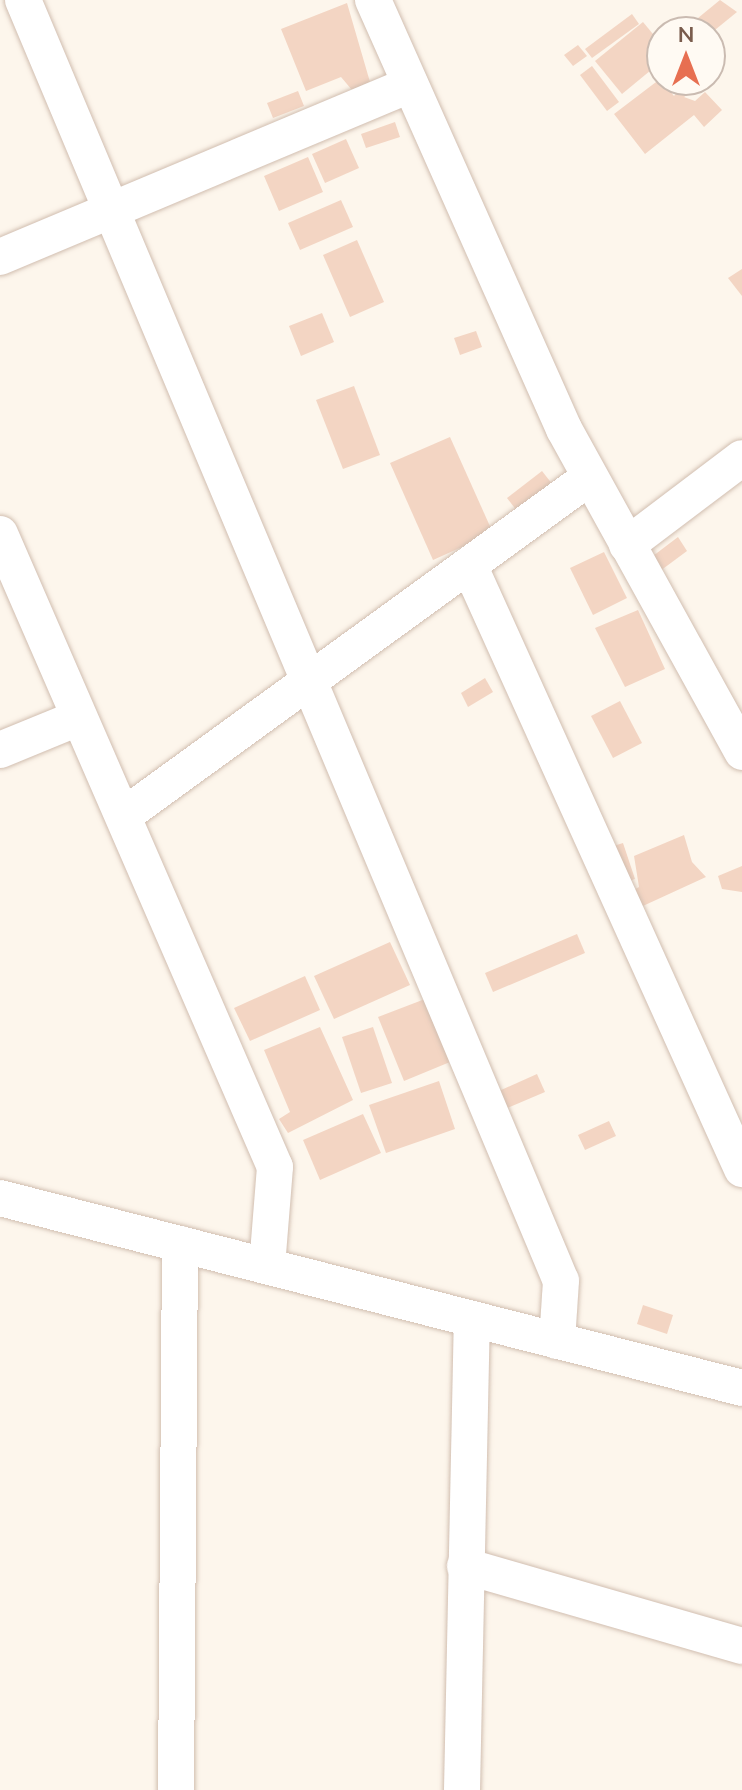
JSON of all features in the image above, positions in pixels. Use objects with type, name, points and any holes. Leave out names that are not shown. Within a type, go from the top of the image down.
[{"type":"street","points":[[23,0],[561,1281],[557,1341]]},
{"type":"street","points":[[373,0],[590,477],[742,752]]},
{"type":"street","points":[[0,257],[410,85]]},
{"type":"street","points":[[627,545],[742,458]]},
{"type":"street","points":[[126,814],[590,477]]},
{"type":"street","points":[[0,534],[78,718],[126,814],[275,1167],[267,1266]]},
{"type":"street","points":[[469,565],[742,1169]]},
{"type":"street","points":[[0,750],[78,718]]},
{"type":"street","points":[[0,1198],[742,1388]]},
{"type":"street","points":[[176,1790],[180,1244]]},
{"type":"street","points":[[462,1790],[472,1319]]},
{"type":"street","points":[[465,1566],[742,1646]]},
{"type":"building","points":[[720,0],[737,12],[726,21],[726,16],[700,16]]},
{"type":"building","points":[[347,3],[370,82],[352,90],[341,77],[306,91],[281,29]]},
{"type":"building","points":[[632,14],[639,24],[592,58],[585,49]]},
{"type":"building","points":[[643,22],[646,26],[646,74],[622,94],[595,61]]},
{"type":"building","points":[[578,45],[587,56],[573,66],[564,55]]},
{"type":"building","points":[[592,66],[619,102],[607,111],[580,75]]},
{"type":"building","points":[[646,90],[646,96],[685,96],[695,101],[701,96],[709,96],[722,110],[704,127],[694,115],[645,154],[614,114]]},
{"type":"building","points":[[298,91],[304,106],[273,118],[267,103]]},
{"type":"building","points":[[395,122],[400,137],[366,148],[361,134]]},
{"type":"building","points":[[346,139],[359,168],[325,183],[312,154]]},
{"type":"building","points":[[308,157],[323,192],[279,211],[264,176]]},
{"type":"building","points":[[341,200],[353,227],[300,250],[288,223]]},
{"type":"building","points":[[357,240],[384,302],[350,317],[323,255]]},
{"type":"building","points":[[742,269],[742,296],[728,278]]},
{"type":"building","points":[[322,313],[334,342],[301,356],[289,326]]},
{"type":"building","points":[[476,331],[482,347],[460,355],[454,338]]},
{"type":"building","points":[[354,386],[380,455],[343,469],[316,400]]},
{"type":"building","points":[[450,437],[493,533],[433,560],[390,463]]},
{"type":"building","points":[[542,471],[553,485],[517,511],[507,498]]},
{"type":"building","points":[[678,537],[687,551],[660,571],[649,559]]},
{"type":"building","points":[[604,552],[627,598],[593,615],[570,568]]},
{"type":"building","points":[[638,610],[665,669],[625,687],[595,628]]},
{"type":"building","points":[[485,678],[493,692],[468,707],[461,693]]},
{"type":"building","points":[[620,701],[642,743],[613,758],[591,716]]},
{"type":"building","points":[[684,835],[692,862],[706,877],[632,911],[625,895],[639,887],[634,856]]},
{"type":"building","points":[[623,843],[635,879],[617,885],[604,849]]},
{"type":"building","points":[[742,866],[742,892],[722,889],[718,876]]},
{"type":"building","points":[[577,934],[585,953],[493,992],[485,973]]},
{"type":"building","points":[[390,942],[410,985],[334,1019],[314,976]]},
{"type":"building","points":[[305,976],[320,1010],[250,1041],[234,1008]]},
{"type":"building","points":[[425,999],[450,1062],[404,1081],[378,1017]]},
{"type":"building","points":[[320,1027],[353,1100],[288,1133],[279,1119],[290,1112],[264,1050]]},
{"type":"building","points":[[373,1027],[392,1083],[361,1093],[342,1037]]},
{"type":"building","points":[[537,1074],[545,1092],[498,1112],[490,1095]]},
{"type":"building","points":[[439,1081],[455,1129],[386,1153],[369,1105]]},
{"type":"building","points":[[363,1114],[381,1153],[320,1180],[303,1140]]},
{"type":"building","points":[[609,1121],[616,1136],[585,1150],[578,1135]]},
{"type":"building","points":[[643,1305],[673,1315],[667,1334],[637,1324]]}]
